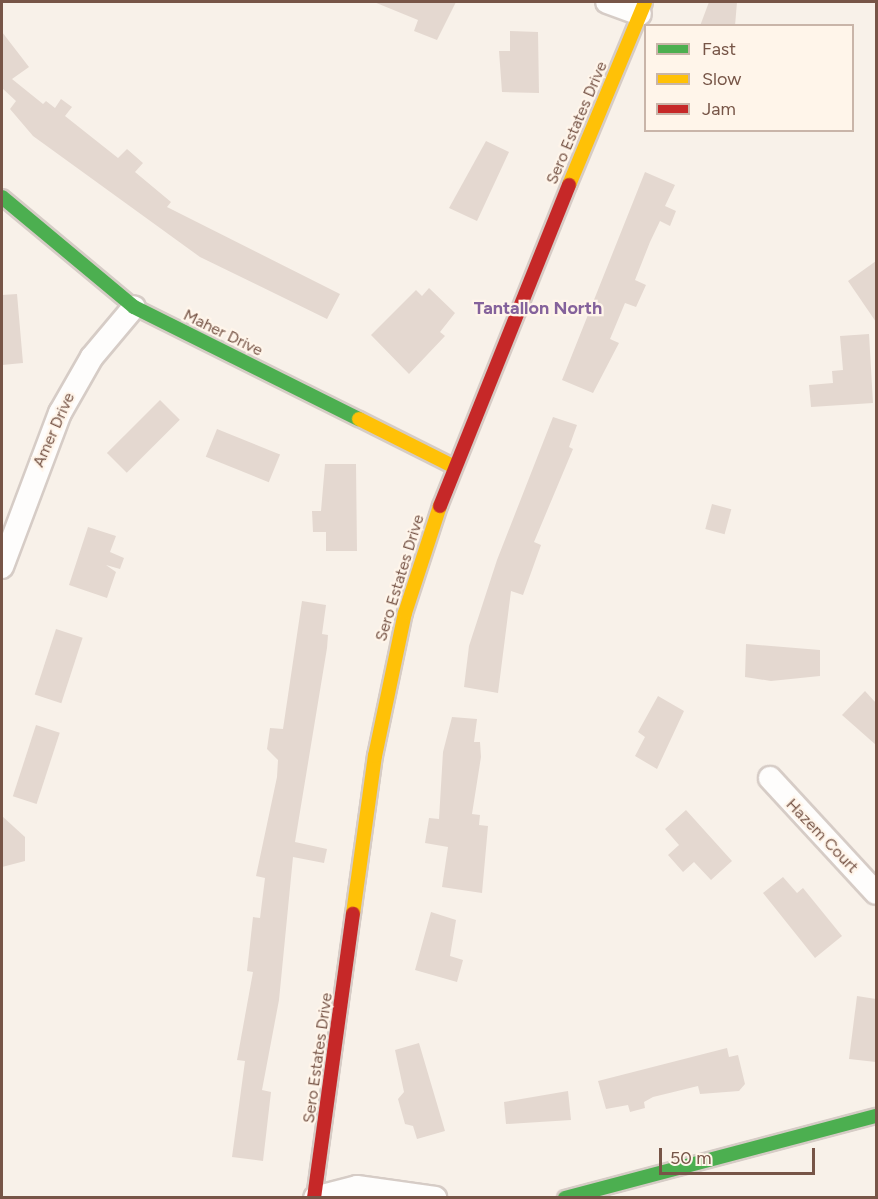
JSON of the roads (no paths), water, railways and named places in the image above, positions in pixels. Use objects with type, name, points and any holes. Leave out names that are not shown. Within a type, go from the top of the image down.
[{"type":"street","points":[[607,2],[642,8]]},
{"type":"street","name":"Sero Estates Drive","points":[[314,1197],[387,692],[405,613],[453,466],[642,8]]},
{"type":"street","name":"Maher Drive","points":[[2,197],[134,307],[453,466]]},
{"type":"street","name":"Amer Drive","points":[[2,567],[65,403],[92,357],[134,307]]},
{"type":"street","name":"Hazem Court","points":[[770,778],[876,893]]},
{"type":"street","points":[[565,1197],[876,1116]]},
{"type":"street","points":[[314,1197],[357,1187],[435,1197]]},
{"type":"district","name":"Tantallon North","points":[[538,308]]}]
